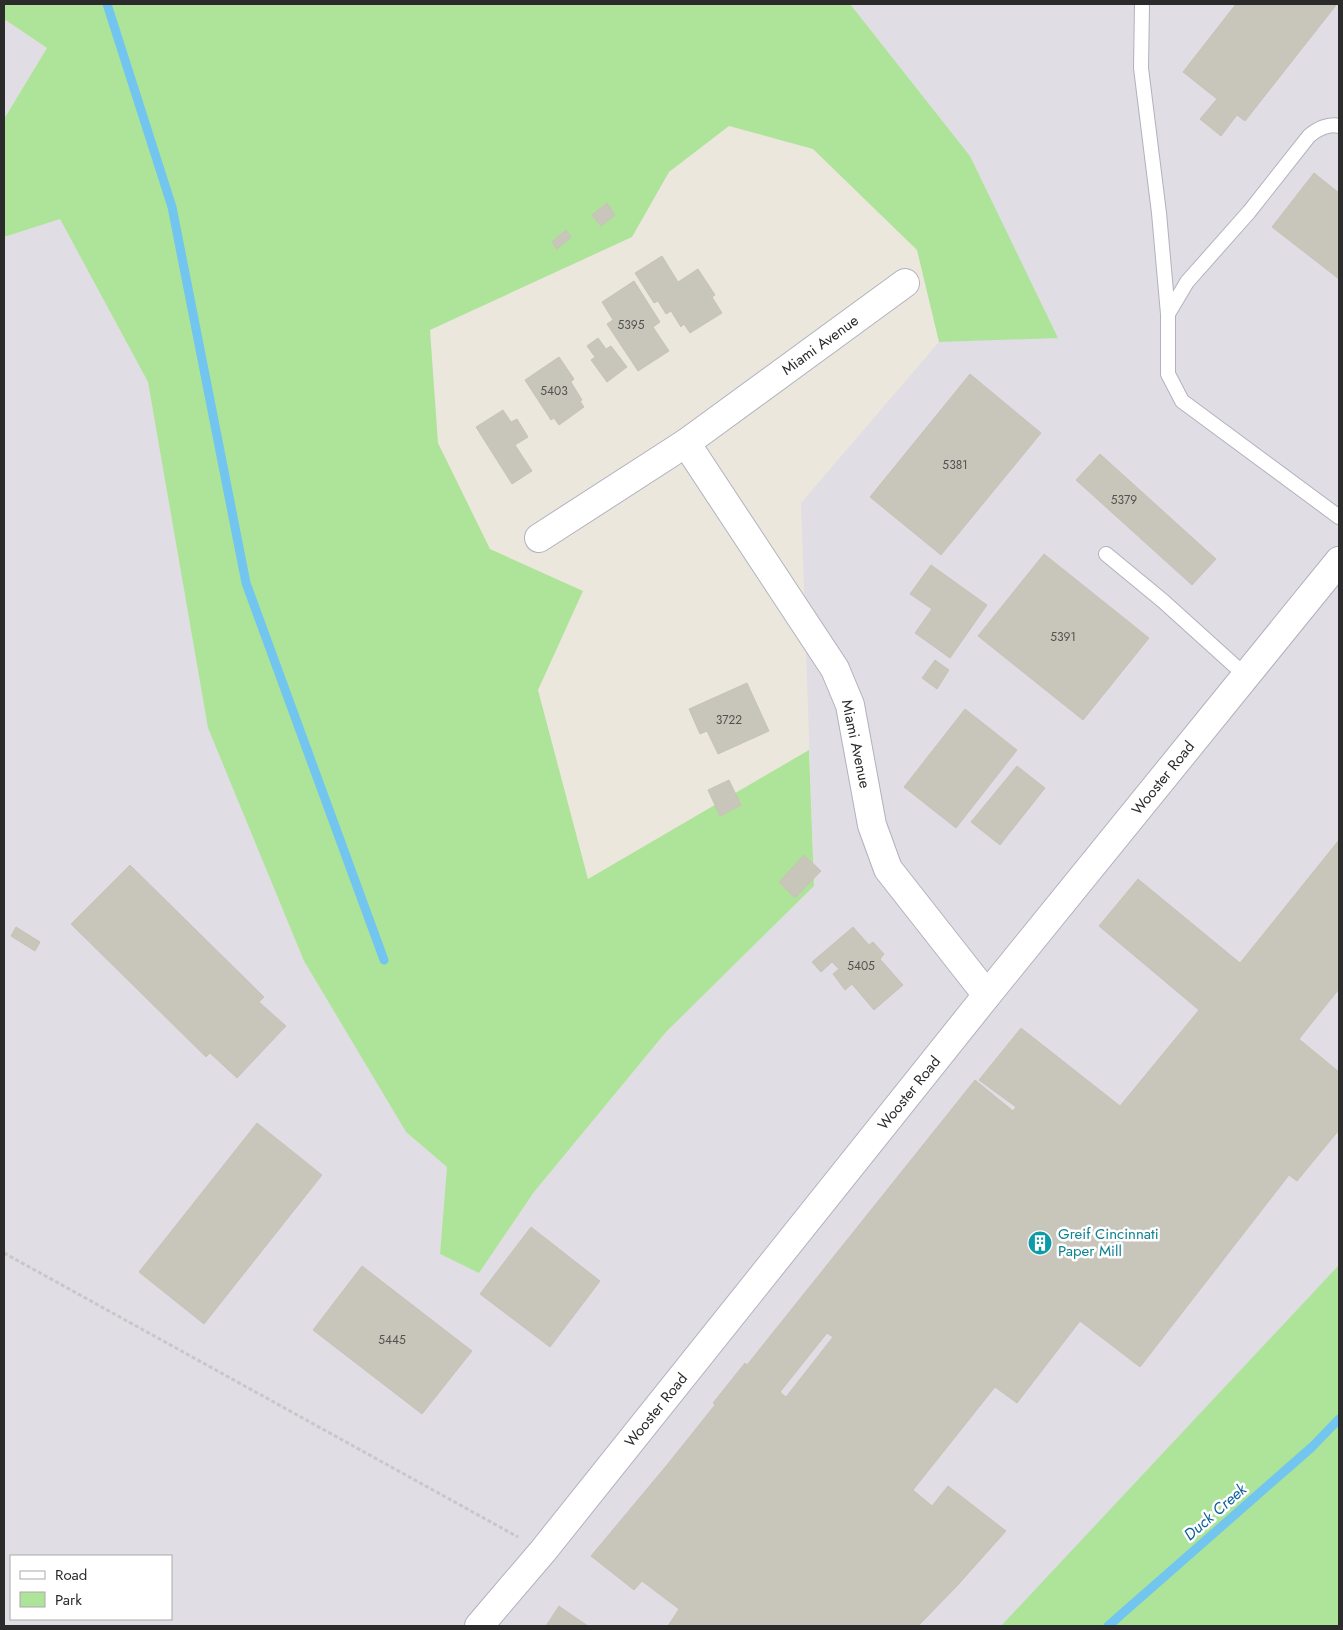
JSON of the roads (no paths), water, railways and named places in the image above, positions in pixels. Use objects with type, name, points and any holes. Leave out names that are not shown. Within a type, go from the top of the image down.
[{"type":"street","name":"Miami Avenue","points":[[539,538],[686,443],[905,283]]},
{"type":"street","name":"Miami Avenue","points":[[686,443],[835,669],[850,705],[872,825],[888,869],[987,995]]},
{"type":"street","name":"Wooster Road","points":[[479,1626],[543,1551],[987,995],[1339,561]]},
{"type":"lane","points":[[1142,4],[1141,68],[1159,213],[1168,314],[1168,374],[1182,401],[1339,517]]},
{"type":"lane","points":[[1168,314],[1187,282],[1249,212],[1309,136],[1317,129],[1338,123]]},
{"type":"lane","points":[[1106,554],[1163,601],[1246,676]]},
{"type":"waterway","points":[[107,4],[172,207],[246,583],[384,960]]},
{"type":"waterway","name":"Duck Creek","points":[[1108,1626],[1312,1447],[1339,1419]]},
{"type":"place","name":"Greif Cincinnati Paper Mill","points":[[1040,1243]]}]
